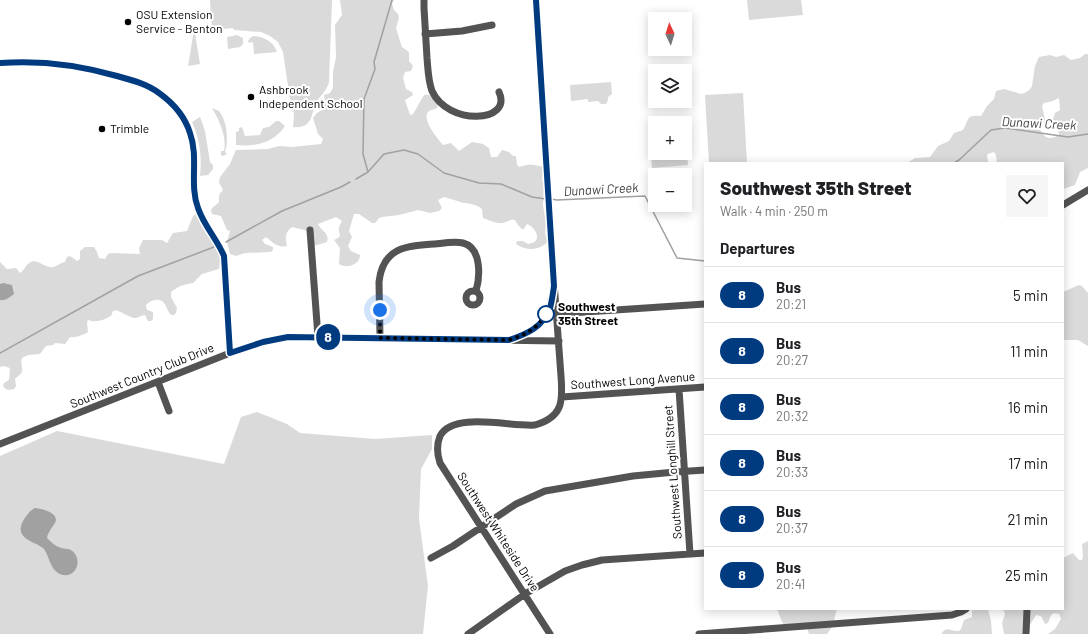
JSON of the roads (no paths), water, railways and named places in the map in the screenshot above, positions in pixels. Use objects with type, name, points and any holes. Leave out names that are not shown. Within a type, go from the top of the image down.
[{"type":"street","points":[[424,0],[425,34],[430,83],[437,99],[445,107],[462,115],[489,115],[500,105],[501,100],[499,92]]},
{"type":"street","points":[[536,0],[562,397]]},
{"type":"street","points":[[425,34],[462,31],[492,25]]},
{"type":"street","points":[[0,63],[46,63],[102,71],[152,88],[176,107],[188,127],[193,142],[195,162],[193,185],[198,208],[224,256],[230,353]]},
{"type":"street","points":[[1064,204],[1088,190]]},
{"type":"street","points":[[310,230],[318,337]]},
{"type":"street","points":[[380,338],[380,274],[387,259],[399,249],[412,246],[460,242],[467,245],[473,250],[477,258],[478,282],[476,291]]},
{"type":"street","points":[[509,340],[527,334],[540,324],[550,308],[554,286]]},
{"type":"street","points":[[556,314],[704,304]]},
{"type":"street","name":"Southwest Country Club Drive","points":[[0,444],[230,353],[275,338],[318,337],[559,342]]},
{"type":"street","points":[[158,382],[170,411]]},
{"type":"street","name":"Southwest Long Avenue","points":[[562,397],[704,388]]},
{"type":"street","name":"Southwest Longhill Street","points":[[679,389],[690,554]]},
{"type":"street","name":"Southwest Whiteside Drive","points":[[550,634],[440,463],[437,450],[439,439],[442,434],[450,428],[462,423],[482,422],[530,425],[542,423],[556,413],[562,397]]},
{"type":"street","points":[[431,558],[516,504],[545,491],[633,476],[704,470]]},
{"type":"street","points":[[468,634],[525,594],[565,571],[593,561],[704,553]]},
{"type":"street","points":[[699,634],[945,616],[957,614],[964,610]]},
{"type":"street","points":[[1026,634],[1027,610]]},
{"type":"waterway","name":"Dunawi Creek","points":[[392,0],[374,62],[375,69],[364,99],[363,154],[368,172],[384,154],[404,150],[418,154],[444,173],[479,183],[501,184],[532,197],[546,199]]},
{"type":"waterway","name":"Dunawi Creek","points":[[956,162],[991,130],[1005,128],[1068,137],[1088,134]]},
{"type":"waterway","points":[[356,179],[368,172]]},
{"type":"waterway","points":[[226,242],[282,211],[350,182]]},
{"type":"waterway","name":"Dunawi Creek","points":[[551,199],[645,196],[677,258],[704,261]]},
{"type":"waterway","points":[[0,353],[138,276],[214,247]]},
{"type":"place","name":"OSU Extension Service - Benton","points":[[128,22]]},
{"type":"place","name":"Ashbrook Independent School","points":[[251,97]]},
{"type":"place","name":"Trimble","points":[[102,129]]},
{"type":"place","name":"Southwest 35th Street","points":[[546,314]]}]
